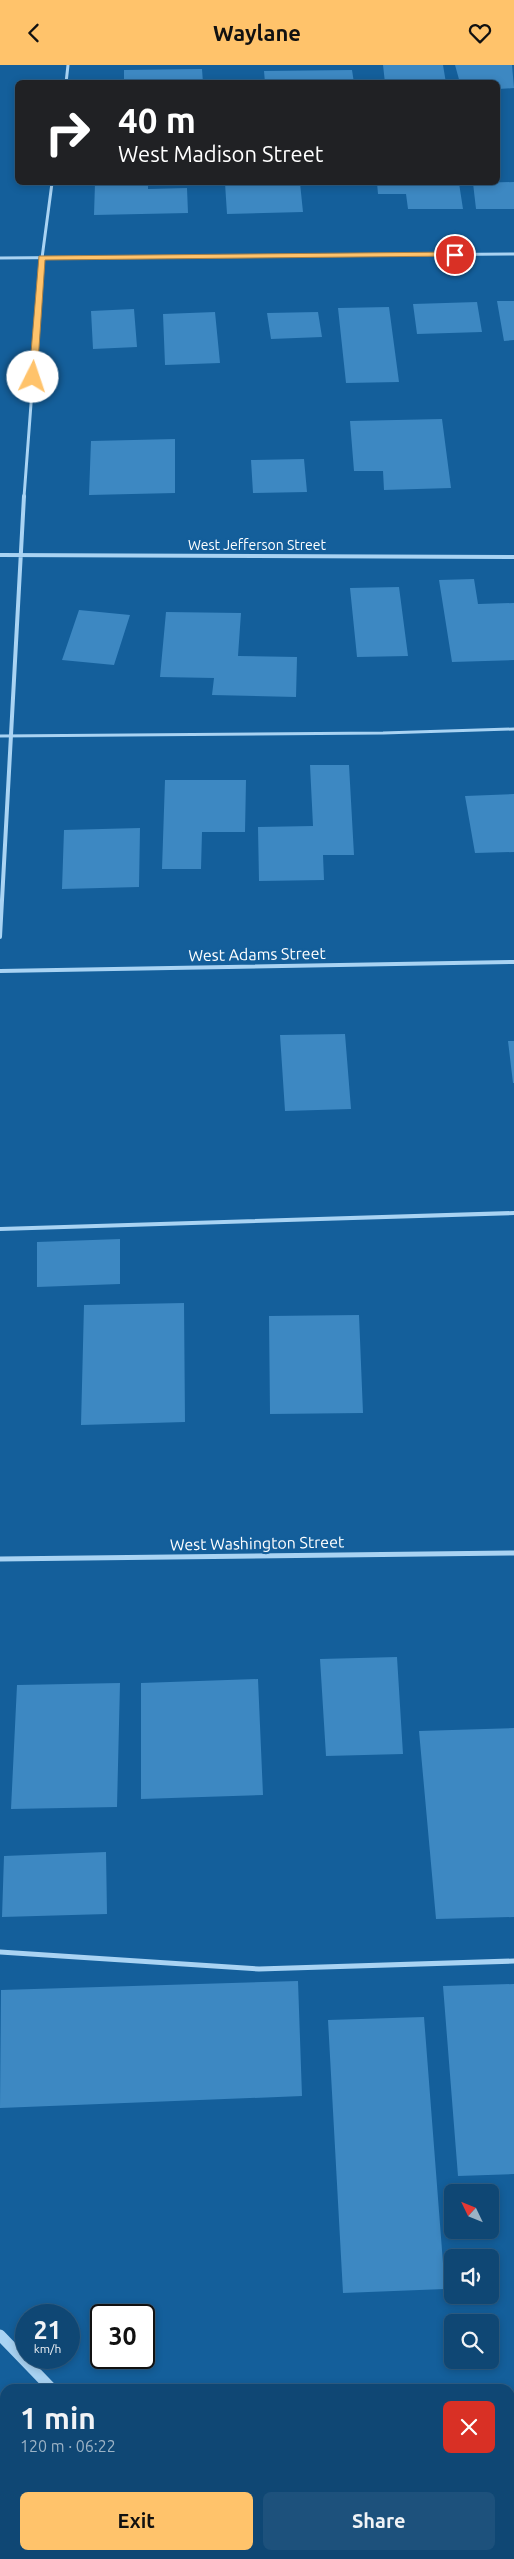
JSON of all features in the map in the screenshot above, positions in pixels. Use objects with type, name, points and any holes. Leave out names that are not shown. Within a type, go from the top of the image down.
[{"type":"street","points":[[66,80],[68,65]]},
{"type":"street","points":[[0,937],[20,555],[42,258],[52,185]]},
{"type":"street","points":[[0,258],[514,254]]},
{"type":"street","name":"West Jefferson Street","points":[[0,555],[514,557]]},
{"type":"street","name":"West Adams Street","points":[[0,971],[514,962]]},
{"type":"street","name":"West Washington Street","points":[[0,1559],[514,1553]]},
{"type":"street","points":[[0,2335],[47,2384]]},
{"type":"lane","points":[[0,736],[383,733],[514,729]]},
{"type":"lane","points":[[0,1229],[514,1213]]},
{"type":"lane","points":[[0,1952],[259,1969],[514,1961]]},
{"type":"building","points":[[383,65],[443,65],[446,80],[385,80]]},
{"type":"building","points":[[455,65],[512,65],[514,88],[500,89],[500,80],[459,80]]},
{"type":"building","points":[[202,69],[203,80],[124,80],[124,70]]},
{"type":"building","points":[[352,70],[354,80],[265,80],[264,71]]},
{"type":"building","points":[[500,182],[514,182],[514,209],[476,209],[473,185],[500,185]]},
{"type":"building","points":[[95,185],[148,185],[148,189],[187,188],[188,213],[94,215]]},
{"type":"building","points":[[225,185],[300,185],[303,212],[227,214]]},
{"type":"building","points":[[377,185],[459,185],[463,209],[408,209],[406,194],[378,194]]},
{"type":"building","points":[[497,301],[514,301],[514,340],[504,341]]},
{"type":"building","points":[[477,302],[482,332],[417,334],[413,304]]},
{"type":"building","points":[[389,307],[399,382],[346,383],[338,308]]},
{"type":"building","points":[[134,309],[137,347],[93,349],[91,311]]},
{"type":"building","points":[[215,312],[220,363],[165,365],[163,314]]},
{"type":"building","points":[[318,312],[322,337],[271,339],[267,313]]},
{"type":"building","points":[[442,419],[451,488],[384,490],[383,471],[354,471],[350,421]]},
{"type":"building","points":[[175,439],[175,493],[89,495],[91,441]]},
{"type":"building","points":[[304,459],[307,492],[253,493],[251,460]]},
{"type":"building","points":[[474,579],[478,604],[514,603],[514,660],[452,662],[439,580]]},
{"type":"building","points":[[399,587],[408,656],[357,657],[350,588]]},
{"type":"building","points":[[79,610],[130,615],[114,665],[62,660]]},
{"type":"building","points":[[166,612],[241,613],[238,656],[297,657],[296,697],[212,695],[214,678],[160,677]]},
{"type":"building","points":[[310,765],[349,765],[354,855],[323,855],[324,880],[259,881],[258,827],[313,826]]},
{"type":"building","points":[[165,780],[246,780],[245,832],[202,832],[201,869],[162,869]]},
{"type":"building","points":[[514,794],[514,852],[475,853],[465,796]]},
{"type":"building","points":[[140,828],[139,887],[62,889],[64,830]]},
{"type":"building","points":[[345,1034],[351,1109],[285,1111],[280,1035]]},
{"type":"building","points":[[508,1041],[514,1041],[514,1083],[513,1083]]},
{"type":"building","points":[[120,1239],[120,1284],[37,1287],[37,1242]]},
{"type":"building","points":[[184,1303],[185,1422],[81,1425],[84,1305]]},
{"type":"building","points":[[359,1315],[363,1413],[270,1414],[269,1316]]},
{"type":"building","points":[[397,1657],[403,1754],[326,1756],[320,1659]]},
{"type":"building","points":[[258,1679],[263,1795],[141,1799],[141,1683]]},
{"type":"building","points":[[120,1683],[117,1807],[11,1809],[17,1685]]},
{"type":"building","points":[[514,1728],[514,1917],[436,1919],[419,1731]]},
{"type":"building","points":[[106,1852],[107,1914],[2,1917],[4,1856]]},
{"type":"building","points":[[298,1981],[302,2096],[0,2108],[1,1990]]},
{"type":"building","points":[[514,1984],[514,2174],[458,2176],[443,1986]]},
{"type":"building","points":[[424,2017],[444,2289],[343,2293],[328,2020]]},
{"type":"route","points":[[33,377],[42,258],[455,255]]}]
